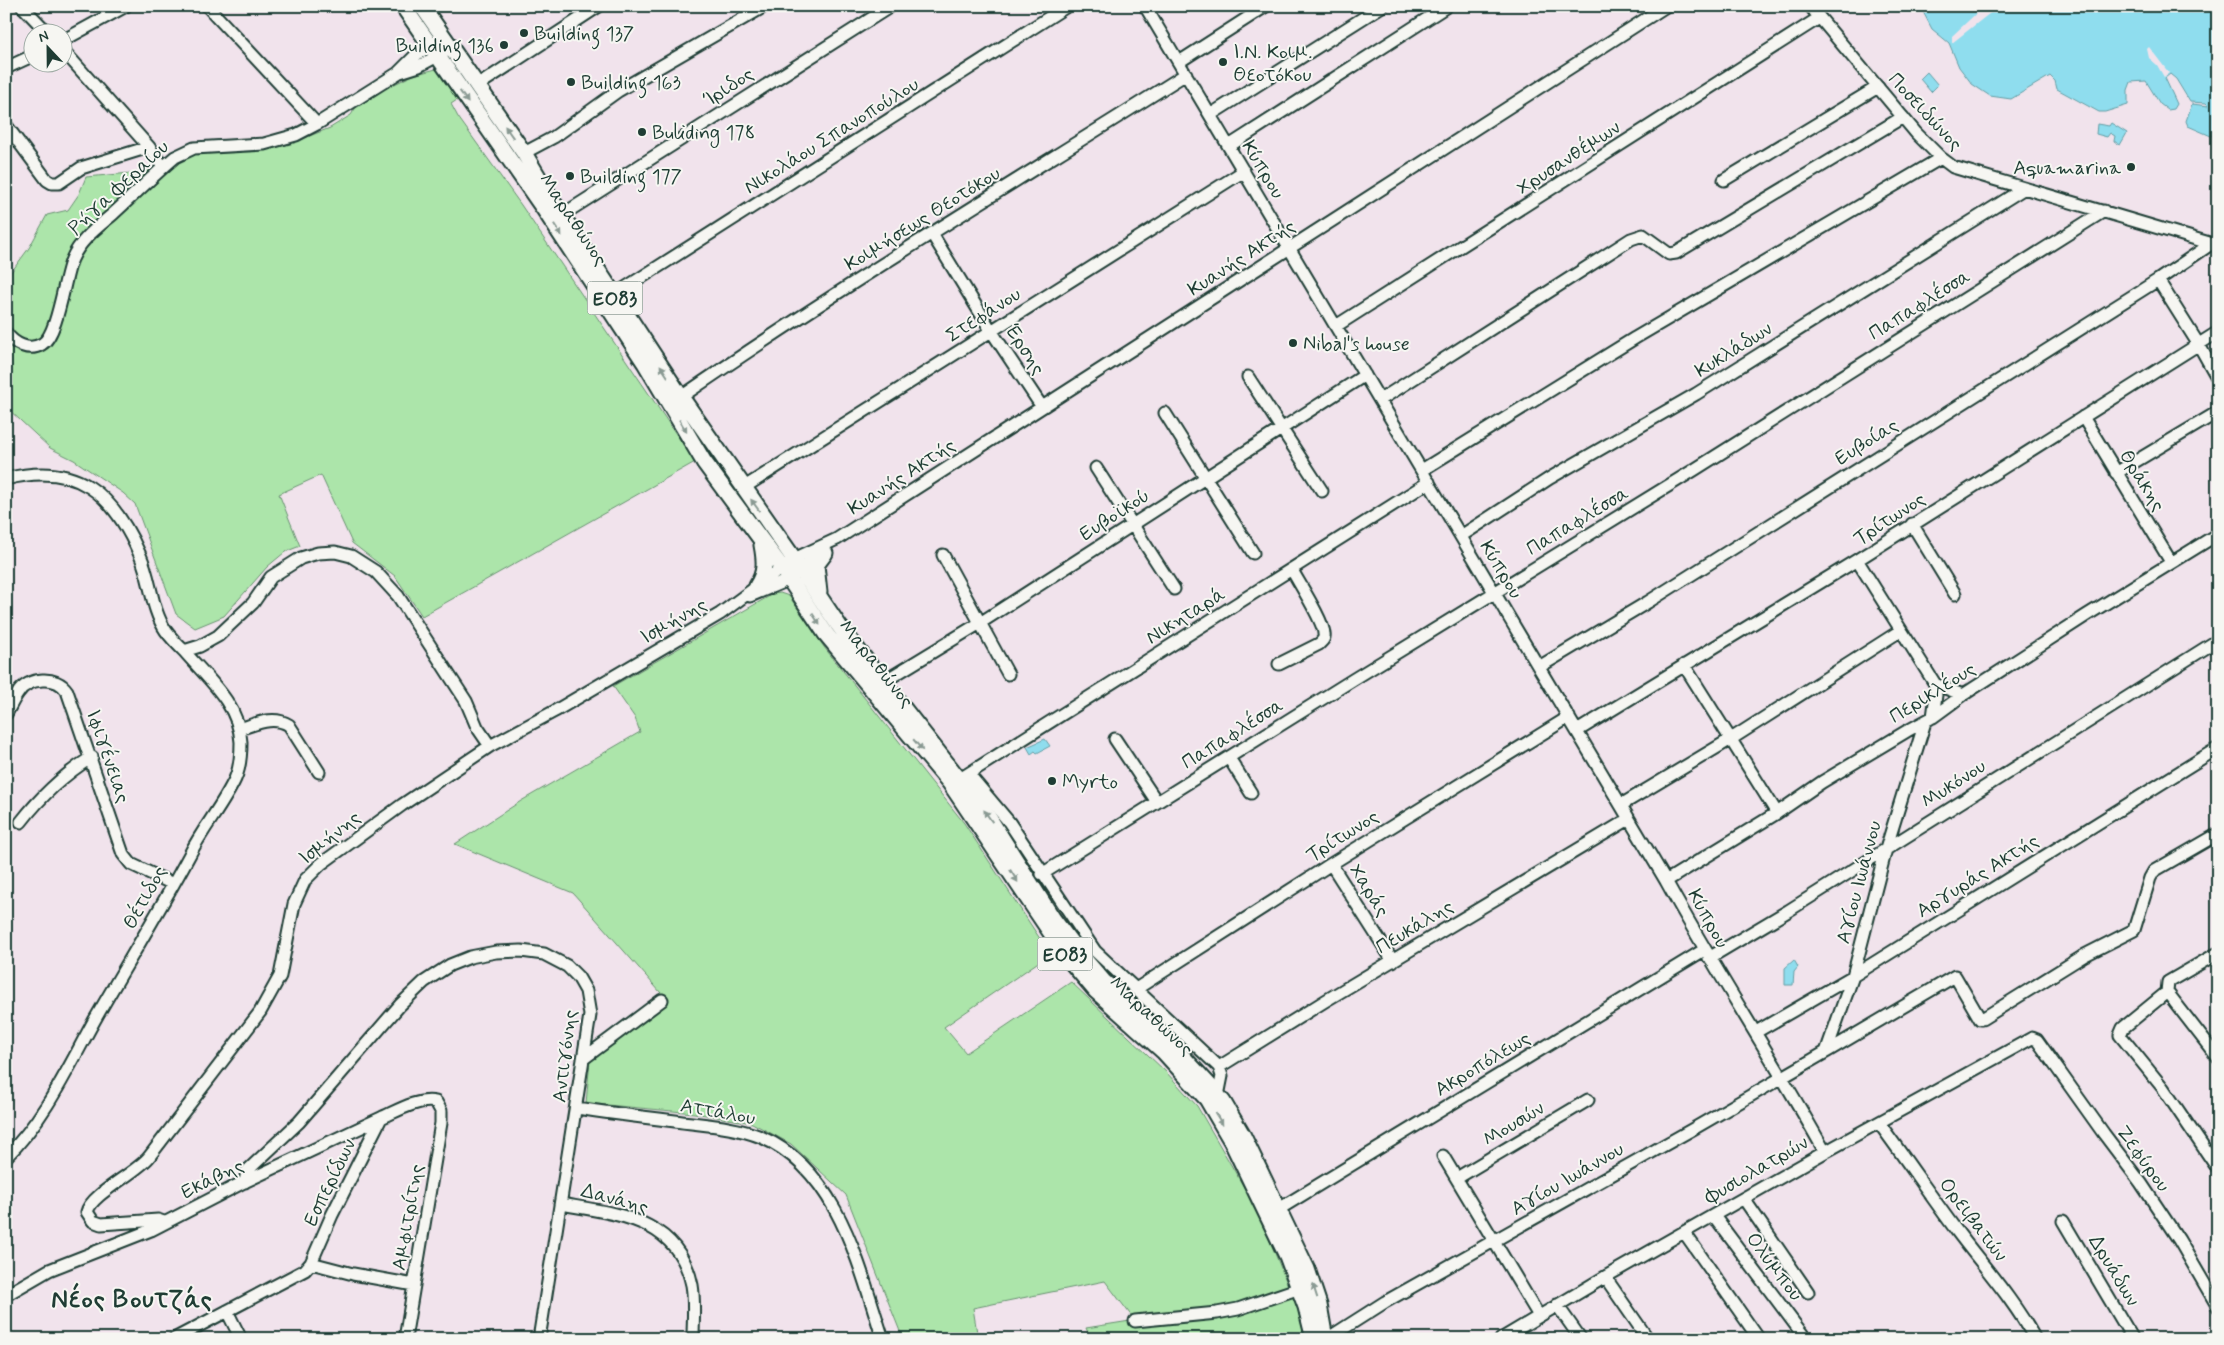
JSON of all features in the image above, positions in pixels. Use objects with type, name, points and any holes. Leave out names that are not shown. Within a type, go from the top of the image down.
[{"type":"main road","name":"Μαραθώνος","points":[[403,6],[544,209],[645,363],[704,462],[761,541],[791,568],[821,601],[988,815],[1053,919],[1077,951],[1103,981],[1170,1043],[1218,1096],[1243,1136],[1279,1209],[1313,1285],[1326,1339]]},
{"type":"main road","name":"Μαραθώνος","points":[[422,6],[524,153],[614,295],[743,488],[791,568],[826,634],[950,783],[1068,958],[1096,991],[1164,1052],[1206,1099],[1232,1142],[1287,1256],[1300,1288],[1314,1339]]},
{"type":"main road","points":[[757,586],[763,577],[765,568],[761,541]]},
{"type":"main road","points":[[821,601],[815,570],[816,564],[825,553]]},
{"type":"street","points":[[22,6],[37,22]]},
{"type":"street","points":[[72,36],[126,6]]},
{"type":"street","points":[[207,6],[316,124]]},
{"type":"street","points":[[477,86],[599,6]]},
{"type":"street","points":[[524,153],[554,137],[626,87],[765,6]]},
{"type":"street","name":"Ίριδος","points":[[562,215],[891,6]]},
{"type":"street","name":"Νικολάου Σπανοπούλου","points":[[614,295],[1068,6]]},
{"type":"street","name":"Κύπρου","points":[[1145,6],[1622,805],[1706,954],[1783,1076],[1825,1152]]},
{"type":"street","points":[[1179,62],[1266,6]]},
{"type":"street","points":[[1210,115],[1382,6]]},
{"type":"street","points":[[1229,146],[1447,6]]},
{"type":"street","name":"Κυανής Ακτής","points":[[791,568],[1666,6]]},
{"type":"street","name":"Ποσειδώνος","points":[[1810,6],[1903,117],[1941,158],[1952,167],[2214,245]]},
{"type":"street","name":"Χρυσανθέμων","points":[[1336,326],[1819,18]]},
{"type":"street","name":"Ρήγα Φεραίου","points":[[6,333],[11,340],[22,346],[31,348],[44,344],[52,331],[69,265],[80,245],[163,167],[184,151],[194,148],[276,142],[316,124],[398,73],[419,66],[433,51],[447,42]]},
{"type":"street","points":[[72,60],[149,147],[163,167]]},
{"type":"street","points":[[6,68],[22,61]]},
{"type":"street","name":"Κοιμήσεως Θεοτόκου","points":[[681,397],[932,234],[1186,74]]},
{"type":"street","points":[[1724,180],[1878,87]]},
{"type":"street","points":[[1380,400],[1631,239],[1643,235],[1668,254],[1676,253],[1903,117]]},
{"type":"street","points":[[6,125],[47,180],[52,183],[60,183],[81,168],[149,147]]},
{"type":"street","points":[[1422,470],[1644,333],[1941,158]]},
{"type":"street","name":"Στεφάνου","points":[[743,488],[1244,171]]},
{"type":"street","name":"Κυκλάδων","points":[[1461,536],[1550,478],[1696,394],[2023,189]]},
{"type":"street","name":"Παπαφλέσσα","points":[[1042,874],[1494,592],[1686,475],[2104,212]]},
{"type":"street","name":"Έρσης","points":[[932,234],[992,332],[1042,407]]},
{"type":"street","name":"Ευβοίας","points":[[1539,667],[1648,602],[2214,245]]},
{"type":"street","points":[[2158,280],[2199,344],[2218,379]]},
{"type":"street","name":"Τρίτωνος","points":[[1577,731],[1857,560],[2218,332]]},
{"type":"street","name":"Ευβοϊκού","points":[[883,682],[980,623],[1365,375]]},
{"type":"street","points":[[1248,377],[1322,491]]},
{"type":"street","points":[[2116,473],[2218,412]]},
{"type":"street","points":[[1165,413],[1253,553]]},
{"type":"street","name":"Θράκης","points":[[2083,418],[2171,562]]},
{"type":"street","points":[[1096,468],[1174,589]]},
{"type":"street","name":"Θέτιδος","points":[[6,479],[22,475],[54,475],[71,478],[102,495],[123,521],[141,556],[153,598],[166,631],[231,707],[241,741],[240,763],[235,779],[196,843],[40,1118],[6,1157]]},
{"type":"street","name":"Νικηταρά","points":[[960,779],[1429,482]]},
{"type":"street","points":[[1912,524],[1955,594]]},
{"type":"street","name":"Περικλέους","points":[[1666,880],[1777,813],[1822,782],[1907,731],[1929,720],[1963,695],[2218,534]]},
{"type":"street","name":"Κυανής Ακτής","points":[[791,568],[825,553],[837,539]]},
{"type":"street","points":[[184,651],[200,646],[218,636],[253,603],[271,577],[301,558],[318,553],[335,552],[351,556],[376,572],[398,596],[466,701],[477,727],[490,746]]},
{"type":"street","points":[[943,554],[1008,674]]},
{"type":"street","points":[[1857,560],[1935,684],[1963,695]]},
{"type":"street","points":[[744,598],[757,586],[791,568]]},
{"type":"street","points":[[744,598],[791,568]]},
{"type":"street","points":[[1278,664],[1324,640],[1325,633],[1292,570]]},
{"type":"street","name":"Ισμήνης","points":[[164,1222],[155,1220],[101,1224],[93,1221],[87,1212],[98,1196],[143,1165],[260,1012],[280,976],[294,904],[305,880],[321,864],[352,840],[490,746],[570,702],[744,598]]},
{"type":"street","points":[[1622,805],[1731,739],[1900,631]]},
{"type":"street","name":"Μυκόνου","points":[[1706,954],[1788,911],[2218,640]]},
{"type":"street","points":[[1684,665],[1777,813]]},
{"type":"street","name":"Ιφιγένειας","points":[[6,714],[18,692],[26,686],[47,680],[55,680],[62,683],[67,691],[92,757],[123,854],[131,864],[174,884]]},
{"type":"street","name":"Αγίου Ιωάννου","points":[[1826,1052],[1853,976],[1886,849],[1929,720],[1936,694],[1935,684]]},
{"type":"street","name":"Τρίτωνος","points":[[1136,989],[1331,864],[1569,717]]},
{"type":"street","points":[[239,729],[273,719],[282,720],[289,725],[319,772]]},
{"type":"street","points":[[1115,739],[1157,802]]},
{"type":"street","name":"Αργυράς Ακτής","points":[[1756,1032],[1853,976],[2218,748]]},
{"type":"street","points":[[21,822],[45,792],[92,757]]},
{"type":"street","points":[[1229,758],[1251,793]]},
{"type":"street","points":[[960,779],[972,778],[987,793],[1095,951],[1219,1067],[1222,1076],[1218,1096]]},
{"type":"street","name":"Πευκάλης","points":[[1219,1067],[1629,819]]},
{"type":"street","name":"Αγίου Ιωάννου","points":[[1326,1339],[1385,1302],[1826,1052],[1955,976],[1980,1019],[1982,1019],[2085,954],[2134,930],[2150,878],[2154,871],[2218,834]]},
{"type":"street","name":"Χαράς","points":[[1331,864],[1393,961]]},
{"type":"street","name":"Αντιγόνης","points":[[245,1182],[247,1171],[299,1122],[405,1000],[431,976],[459,961],[496,952],[527,951],[552,958],[574,972],[586,991],[589,1006],[576,1108],[539,1339]]},
{"type":"street","points":[[2218,953],[2168,982],[2167,992],[2123,1028],[2120,1035],[2163,1088],[2218,1169]]},
{"type":"street","name":"Ακροπόλεως","points":[[1279,1209],[1706,954]]},
{"type":"street","points":[[2167,992],[2216,1050]]},
{"type":"street","points":[[583,1059],[662,1000]]},
{"type":"street","name":"Φυσιολατρών","points":[[1502,1339],[1605,1276],[2032,1038]]},
{"type":"street","name":"Ζεφύρου","points":[[2032,1038],[2037,1040],[2141,1182],[2179,1240],[2218,1307]]},
{"type":"street","name":"Μουσών","points":[[1457,1178],[1588,1100]]},
{"type":"street","name":"Εκάβης","points":[[6,1295],[49,1270],[151,1230],[245,1182],[381,1118],[425,1101],[436,1102]]},
{"type":"street","name":"Αμφιτρίτης","points":[[405,1339],[437,1153],[441,1111],[436,1102]]},
{"type":"street","name":"Αττάλου","points":[[576,1108],[743,1132],[759,1137],[786,1152],[814,1177],[833,1206],[860,1271],[883,1339]]},
{"type":"street","name":"Εσπερίδων","points":[[311,1263],[332,1215],[381,1118]]},
{"type":"street","name":"Ορειβατών","points":[[1879,1123],[1956,1230],[1998,1282],[2024,1318],[2035,1339]]},
{"type":"street","points":[[1443,1156],[1539,1316]]},
{"type":"street","points":[[1744,1199],[1808,1292]]},
{"type":"street","name":"Δανάης","points":[[561,1204],[632,1218],[667,1237],[679,1252],[690,1278],[693,1296],[693,1339]]},
{"type":"street","name":"Ολύμπου","points":[[1714,1216],[1806,1339]]},
{"type":"street","name":"Δρυάδων","points":[[2063,1222],[2134,1339]]},
{"type":"street","points":[[1684,1232],[1759,1339]]},
{"type":"street","points":[[174,1339],[301,1273],[311,1263],[353,1274],[414,1285]]},
{"type":"street","points":[[1605,1276],[1648,1339]]},
{"type":"street","points":[[1135,1321],[1238,1309],[1300,1288]]},
{"type":"street","points":[[1557,1305],[1581,1339]]},
{"type":"street","points":[[227,1311],[241,1339]]},
{"type":"green space","points":[[436,69],[457,100],[451,104],[458,117],[521,205],[695,462],[422,616],[395,576],[352,543],[321,475],[279,494],[300,546],[285,552],[267,567],[224,616],[195,628],[176,614],[135,504],[123,493],[74,460],[50,448],[6,407],[6,284],[9,275],[29,248],[47,215],[68,210],[79,194],[86,177],[142,172],[197,152],[248,150],[286,145],[330,128],[351,115],[360,101],[413,75]]},
{"type":"green space","points":[[780,593],[789,596],[824,647],[964,823],[1050,954],[944,1027],[966,1053],[1071,982],[1166,1072],[1197,1106],[1249,1196],[1266,1231],[1289,1288],[1237,1308],[1133,1318],[1105,1281],[973,1308],[978,1339],[903,1339],[846,1195],[791,1144],[752,1123],[694,1113],[586,1103],[590,1061],[668,1001],[573,893],[455,844],[521,801],[640,732],[635,718],[613,686],[773,594]]},
{"type":"green space","points":[[1294,1293],[1305,1339],[1091,1339],[1086,1328],[1130,1321],[1132,1323]]},
{"type":"water","points":[[1920,6],[2218,6],[2218,125],[2215,134],[2211,136],[2188,126],[2186,121],[2192,104],[2209,106],[2206,103],[2190,102],[2176,79],[2170,74],[2165,78],[2177,104],[2174,109],[2168,110],[2160,104],[2146,81],[2131,82],[2128,90],[2128,105],[2105,112],[2099,112],[2057,89],[2055,81],[2050,76],[2011,99],[1990,96],[1972,84],[1959,67],[1949,43],[1932,29]]},
{"type":"water","points":[[1927,72],[1938,85],[1931,92],[1920,79]]},
{"type":"water","points":[[2111,123],[2127,133],[2120,145],[2114,141],[2115,136],[2110,133],[2107,137],[2096,134],[2097,124],[2109,126]]},
{"type":"water","points":[[1045,739],[1050,746],[1031,754],[1027,747]]},
{"type":"water","points":[[1794,960],[1798,967],[1794,972],[1793,985],[1785,985],[1785,968]]},
{"type":"pier","points":[[1984,6],[1999,6],[1952,43],[1952,36]]},
{"type":"pier","points":[[2149,47],[2169,73],[2164,77],[2157,65],[2149,58],[2147,49]]},
{"type":"place","name":"Building 137","points":[[524,33]]},
{"type":"place","name":"Building 136","points":[[504,45]]},
{"type":"place","name":"Ι.Ν. Κοιμ. Θεοτόκου","points":[[1223,62]]},
{"type":"place","name":"Building 163","points":[[571,82]]},
{"type":"place","name":"Buliding 178","points":[[642,132]]},
{"type":"place","name":"Aquamarina","points":[[2131,167]]},
{"type":"place","name":"Building 177","points":[[570,176]]},
{"type":"place","name":"Nibal's house","points":[[1293,343]]},
{"type":"place","name":"Myrto","points":[[1052,781]]},
{"type":"district","name":"Νέος Βουτζάς","points":[[132,1298]]}]
